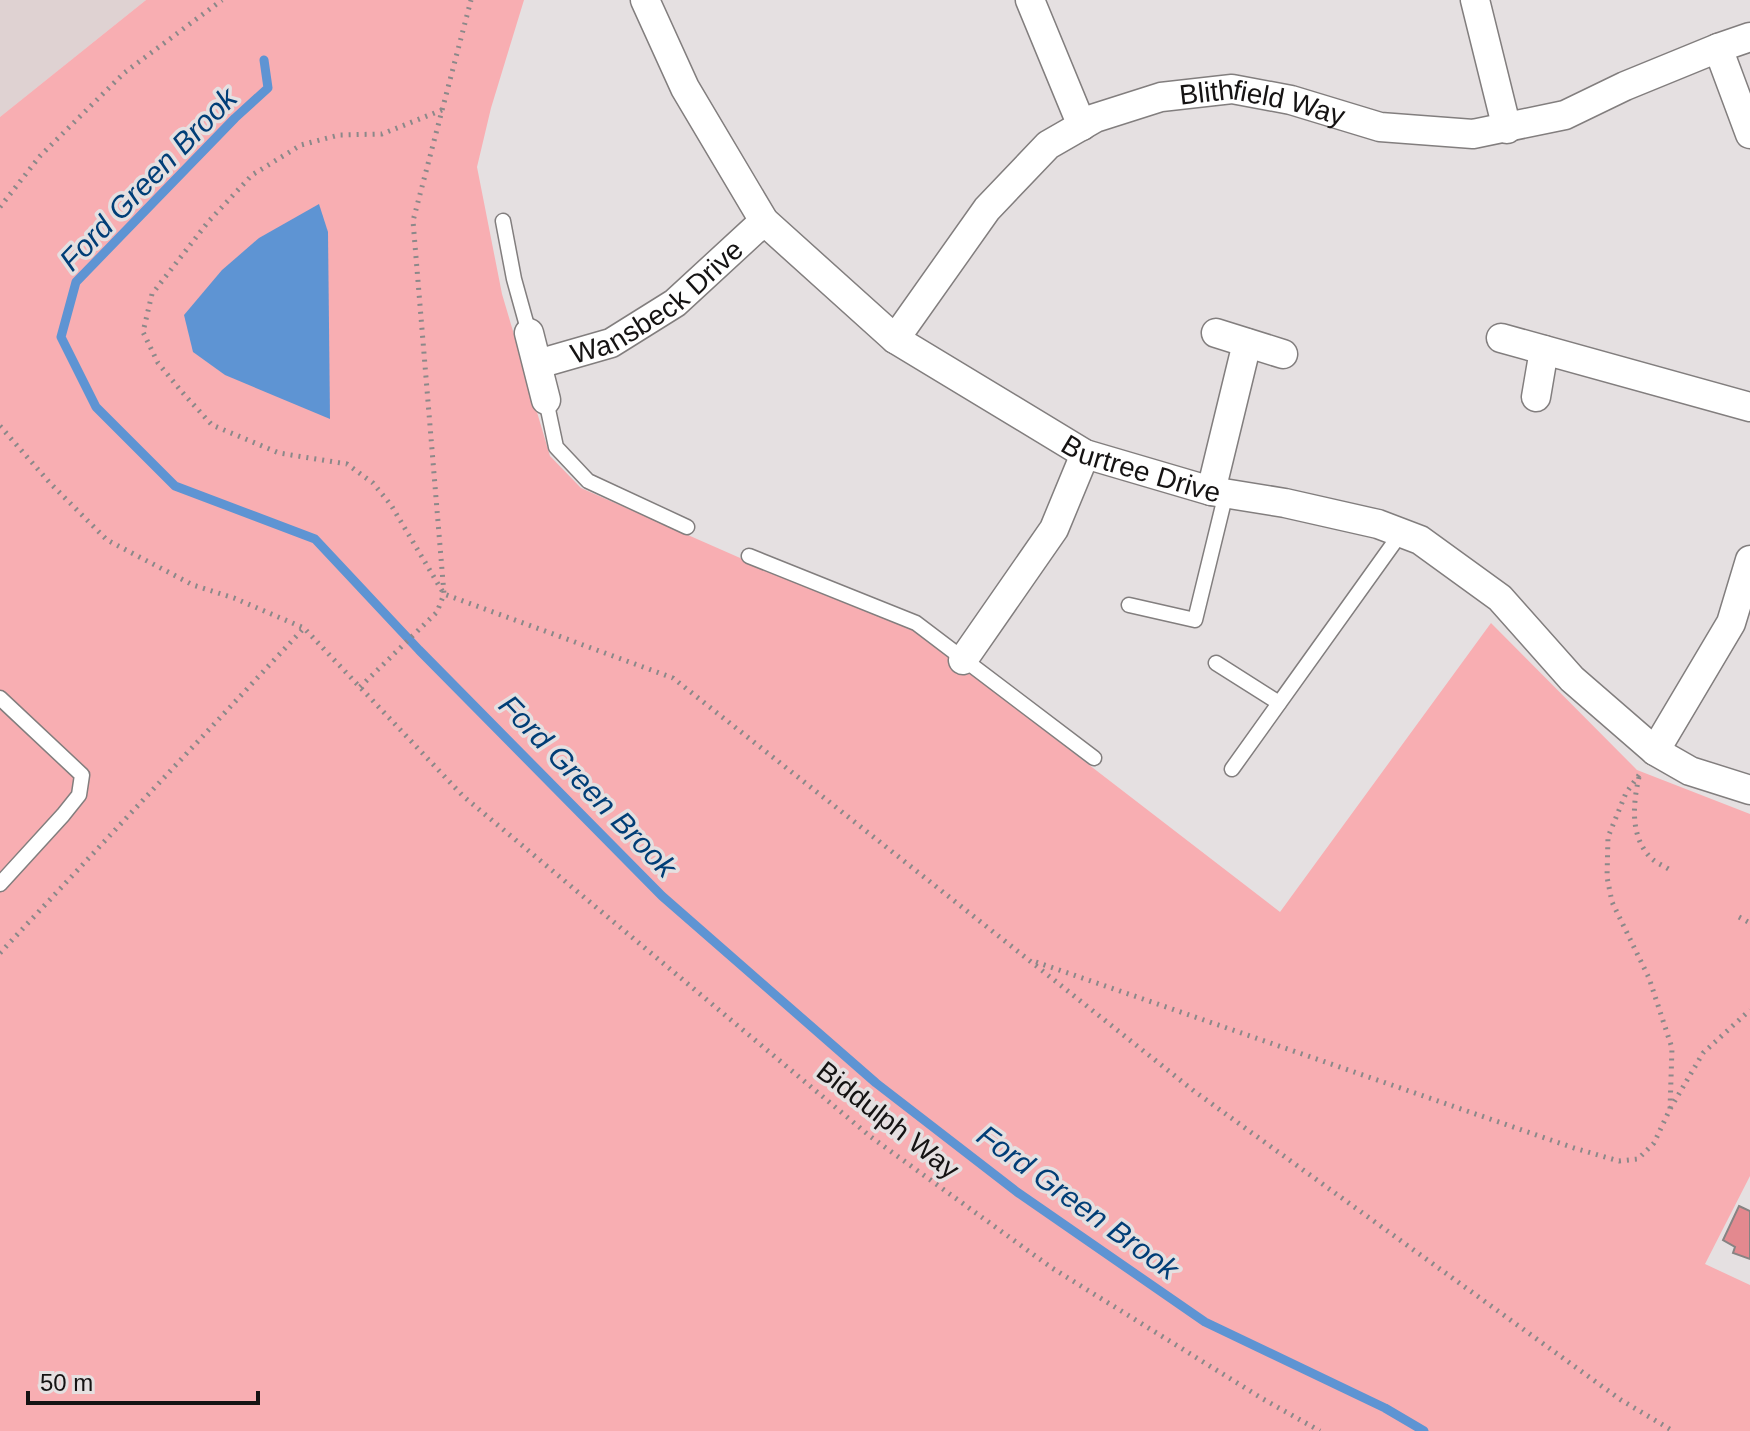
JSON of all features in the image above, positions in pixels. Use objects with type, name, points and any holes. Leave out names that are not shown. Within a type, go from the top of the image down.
[{"type":"street","name":"Burtree Drive","points":[[645,0],[685,88],[764,221],[895,339],[1085,454],[1218,492],[1378,524],[1420,540],[1500,598],[1648,762],[1690,771],[1750,790]]},
{"type":"street","points":[[1030,0],[1082,126]]},
{"type":"street","points":[[1475,0],[1507,129]]},
{"type":"street","name":"Blithfield Way","points":[[895,339],[987,209],[1048,145],[1095,118],[1161,97],[1232,89],[1291,100],[1380,127],[1473,134],[1565,115],[1625,86],[1750,37]]},
{"type":"street","points":[[1718,48],[1750,134]]},
{"type":"street","name":"Wansbeck Drive","points":[[538,364],[611,343],[675,303],[764,221]]},
{"type":"street","name":"Wansbeck Drive","points":[[529,333],[546,400]]},
{"type":"street","points":[[1216,333],[1283,354]]},
{"type":"street","points":[[1501,338],[1750,407]]},
{"type":"street","points":[[1218,492],[1247,343]]},
{"type":"street","points":[[1536,397],[1544,350]]},
{"type":"street","points":[[963,660],[1054,529],[1085,454]]},
{"type":"street","points":[[1648,762],[1731,623],[1750,563]]},
{"type":"lane","points":[[503,221],[514,279],[529,333]]},
{"type":"lane","points":[[546,400],[556,447],[588,481],[687,527]]},
{"type":"lane","points":[[1129,605],[1195,620],[1218,492]]},
{"type":"lane","points":[[1232,769],[1401,533]]},
{"type":"lane","points":[[749,556],[916,623],[1094,758]]},
{"type":"lane","points":[[1216,663],[1279,703]]},
{"type":"lane","points":[[0,698],[82,775],[79,795],[0,884]]},
{"type":"path","points":[[0,207],[40,156],[124,73],[222,0]]},
{"type":"path","points":[[360,687],[437,612],[444,594],[413,221],[471,0]]},
{"type":"path","points":[[442,110],[382,134],[339,135],[301,145],[252,175],[208,222],[152,294],[143,332],[158,363],[212,425],[279,453],[347,464],[373,483],[391,505],[444,594],[673,678],[1194,1091],[1621,1400],[1673,1431]]},
{"type":"path","points":[[0,426],[50,483],[107,540],[193,585],[234,598],[304,628],[0,953]]},
{"type":"path","name":"Biddulph Way","points":[[304,628],[463,796],[871,1137],[1052,1268],[1320,1431]]},
{"type":"path","points":[[1648,762],[1633,806],[1638,837],[1650,857],[1670,870]]},
{"type":"path","points":[[1648,762],[1626,793],[1608,837],[1607,877],[1612,902],[1649,978],[1672,1048],[1670,1109]]},
{"type":"path","points":[[1739,917],[1750,923]]},
{"type":"path","points":[[1030,960],[1619,1161],[1638,1159],[1654,1143],[1703,1053],[1750,1010]]},
{"type":"shaded area","points":[[0,0],[146,0],[0,117]]},
{"type":"shaded area","points":[[146,0],[524,0],[491,108],[477,167],[502,294],[550,456],[581,488],[914,630],[1280,912],[1491,623],[1637,770],[1750,814],[1750,1176],[1705,1264],[1750,1285],[1750,1431],[0,1431],[0,117]]},
{"type":"water","points":[[319,204],[328,232],[330,419],[225,375],[193,352],[184,315],[222,270],[259,238]]},
{"type":"building","points":[[1739,1206],[1750,1211],[1750,1259],[1733,1253],[1735,1247],[1723,1240]]},
{"type":"waterway","name":"Ford Green Brook","points":[[264,60],[268,88],[76,282],[61,337],[96,407],[175,486],[315,539],[419,650],[662,896],[876,1083],[1017,1192],[1205,1322],[1385,1408],[1424,1431]]}]
